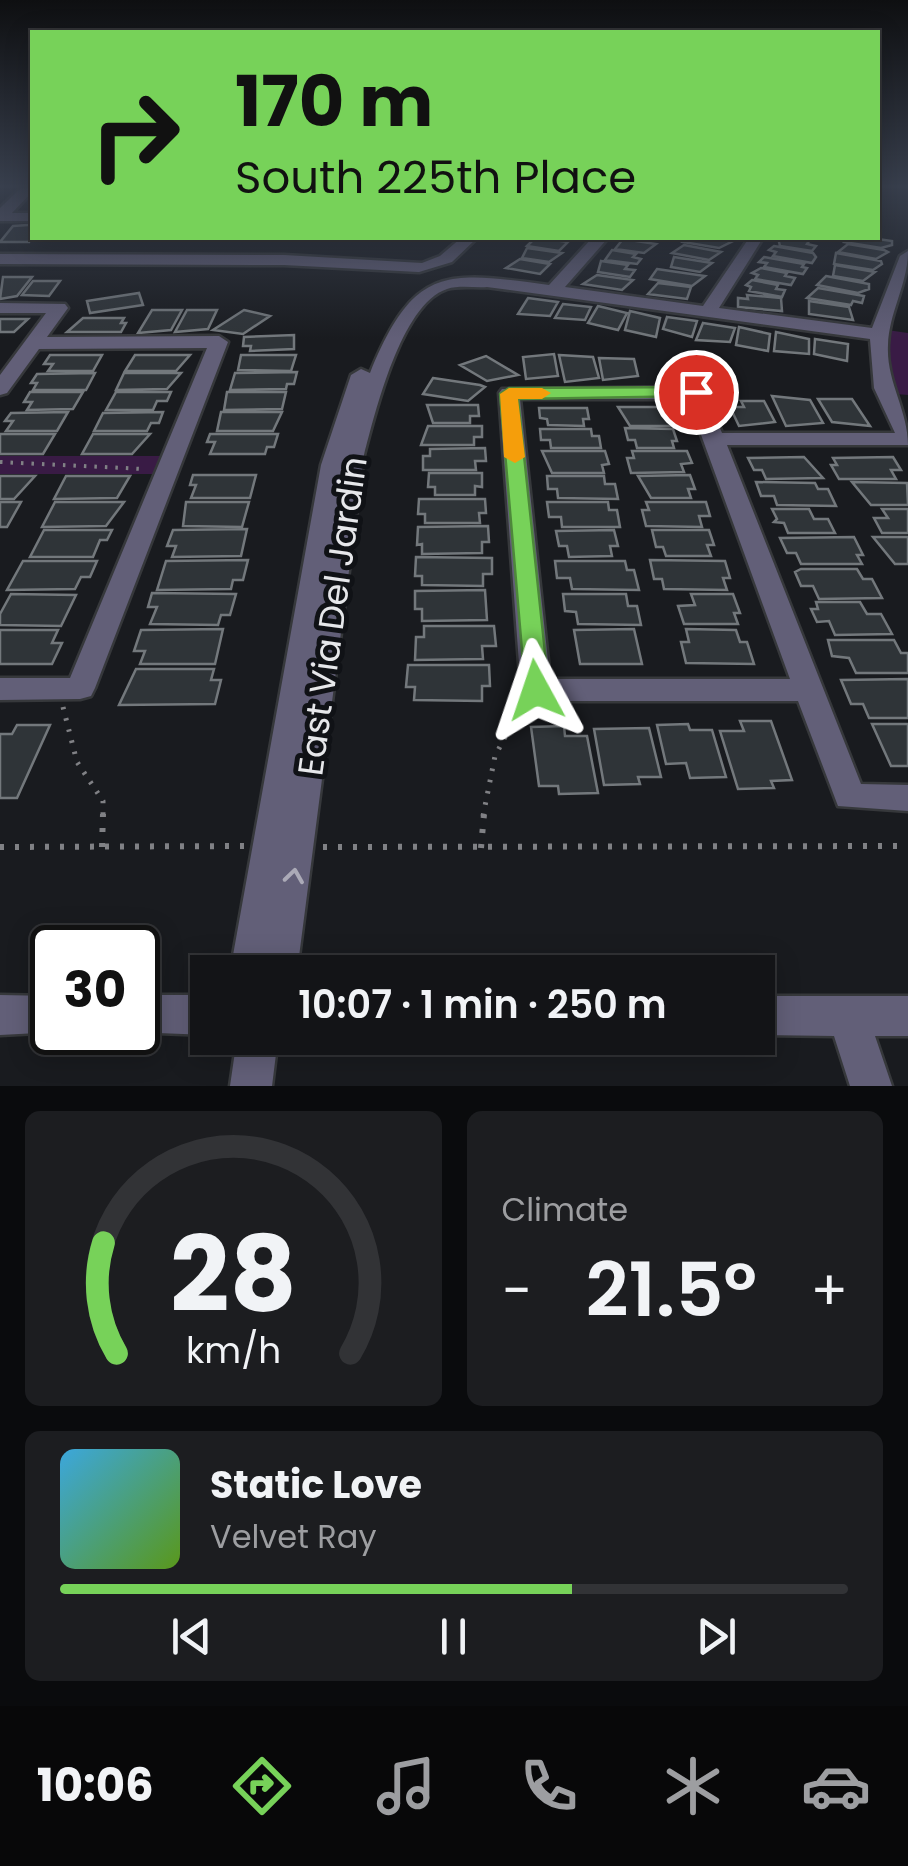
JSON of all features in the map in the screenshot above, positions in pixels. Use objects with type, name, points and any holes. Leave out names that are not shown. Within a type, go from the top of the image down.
[{"type":"street","points":[[208,259],[219,240]]},
{"type":"street","name":"East Via Del Jardin","points":[[281,955],[359,434],[392,348],[446,259],[467,240]]},
{"type":"street","name":"East Via Del Jardin","points":[[252,955],[344,420],[373,350],[414,288],[462,258],[481,240]]},
{"type":"street","points":[[553,291],[598,240]]},
{"type":"street","points":[[708,312],[755,240]]},
{"type":"street","points":[[714,440],[908,438],[881,377],[876,334],[908,256]]},
{"type":"street","points":[[0,259],[208,259],[386,268],[876,334]]},
{"type":"street","points":[[0,308],[59,308],[0,389]]},
{"type":"street","points":[[0,690],[71,689],[169,467],[219,342],[34,343]]},
{"type":"street","points":[[809,690],[536,690],[509,394],[696,392],[850,797],[908,798]]},
{"type":"street","points":[[0,1015],[30,1015]]},
{"type":"street","points":[[160,1015],[190,1015]]},
{"type":"street","points":[[775,1016],[908,1016]]},
{"type":"street","points":[[848,1017],[871,1086]]},
{"type":"street","points":[[251,1086],[256,1055]]},
{"type":"path","points":[[0,462],[169,467]]},
{"type":"path","points":[[71,689],[63,718],[76,762],[103,801],[102,847]]},
{"type":"path","points":[[480,848],[494,751],[504,728],[536,690]]},
{"type":"path","points":[[0,846],[268,846]]},
{"type":"path","points":[[298,848],[908,846]]},
{"type":"shaded area","points":[[887,330],[908,333],[908,395],[896,394],[889,367]]},
{"type":"shaded area","points":[[0,456],[162,456],[155,474],[0,474]]},
{"type":"building","points":[[4,238],[30,238],[29,242],[0,242]]},
{"type":"building","points":[[880,239],[892,241],[892,245],[881,248],[844,242]]},
{"type":"building","points":[[533,240],[568,242],[559,251],[527,246]]},
{"type":"building","points":[[622,240],[656,244],[644,253],[615,249]]},
{"type":"building","points":[[686,240],[733,241],[719,248],[683,242]]},
{"type":"building","points":[[778,240],[809,241],[807,244],[816,246],[812,251],[780,246]]},
{"type":"building","points":[[848,244],[888,252],[876,259],[838,252]]},
{"type":"building","points":[[684,245],[721,252],[709,260],[672,253]]},
{"type":"building","points":[[774,246],[813,253],[816,257],[812,263],[773,256],[776,252],[769,250]]},
{"type":"building","points":[[527,248],[562,253],[549,262],[522,258]]},
{"type":"building","points":[[612,250],[636,254],[633,257],[641,259],[637,264],[605,260]]},
{"type":"building","points":[[836,253],[882,264],[873,270],[834,264]]},
{"type":"building","points":[[674,257],[712,263],[700,272],[671,267]]},
{"type":"building","points":[[764,257],[804,264],[802,267],[807,268],[803,274],[764,267],[767,263],[759,262]]},
{"type":"building","points":[[520,259],[550,264],[540,274],[506,268]]},
{"type":"building","points":[[601,261],[628,265],[625,269],[635,270],[630,277],[598,272]]},
{"type":"building","points":[[835,265],[875,272],[863,281],[833,276]]},
{"type":"building","points":[[761,268],[795,278],[791,285],[755,279],[758,275],[752,273]]},
{"type":"building","points":[[657,269],[705,276],[692,286],[650,279]]},
{"type":"building","points":[[597,275],[633,280],[622,290],[583,284]]},
{"type":"building","points":[[826,276],[869,284],[869,289],[858,293],[817,285]]},
{"type":"building","points":[[3,277],[32,277],[17,296],[0,299]]},
{"type":"building","points":[[752,280],[778,285],[776,289],[785,290],[782,297],[749,291],[751,287],[746,285]]},
{"type":"building","points":[[33,281],[60,281],[49,296],[22,295]]},
{"type":"building","points":[[658,283],[691,287],[687,299],[648,294]]},
{"type":"building","points":[[818,288],[864,296],[862,303],[853,301],[851,305],[807,298]]},
{"type":"building","points":[[139,293],[143,305],[90,313],[87,301]]},
{"type":"building","points":[[747,295],[781,298],[782,311],[738,307],[738,298],[748,299]]},
{"type":"building","points":[[528,298],[558,302],[550,316],[518,314]]},
{"type":"building","points":[[809,301],[849,307],[853,320],[809,314]]},
{"type":"building","points":[[563,304],[591,307],[585,320],[555,318]]},
{"type":"building","points":[[598,306],[627,313],[618,330],[588,323]]},
{"type":"building","points":[[152,310],[182,310],[171,330],[138,333]]},
{"type":"building","points":[[187,310],[217,310],[208,329],[175,332]]},
{"type":"building","points":[[244,310],[270,316],[243,334],[213,330]]},
{"type":"building","points":[[630,311],[660,318],[656,337],[625,330]]},
{"type":"building","points":[[667,317],[697,321],[692,337],[663,329]]},
{"type":"building","points":[[83,318],[124,318],[121,323],[126,323],[121,332],[67,332]]},
{"type":"building","points":[[0,319],[28,319],[14,332],[0,332]]},
{"type":"building","points":[[703,323],[735,328],[730,342],[696,340]]},
{"type":"building","points":[[739,327],[770,334],[768,351],[736,345]]},
{"type":"building","points":[[776,332],[809,339],[809,354],[774,351]]},
{"type":"building","points":[[294,335],[294,349],[250,351],[251,346],[243,346],[244,337]]},
{"type":"building","points":[[815,339],[848,344],[847,361],[814,354]]},
{"type":"building","points":[[554,354],[558,376],[526,379],[523,357]]},
{"type":"building","points":[[50,355],[102,355],[93,371],[48,371],[53,364],[44,364]]},
{"type":"building","points":[[135,355],[190,355],[176,371],[125,371]]},
{"type":"building","points":[[241,355],[296,355],[291,371],[238,370]]},
{"type":"building","points":[[559,355],[593,357],[599,378],[565,382]]},
{"type":"building","points":[[486,356],[518,375],[487,381],[460,365]]},
{"type":"building","points":[[599,358],[634,359],[638,376],[603,380]]},
{"type":"building","points":[[297,372],[294,384],[287,384],[286,389],[230,390],[235,373]]},
{"type":"building","points":[[95,373],[86,390],[33,390],[37,383],[31,383],[37,374]]},
{"type":"building","points":[[124,373],[181,373],[167,389],[116,390]]},
{"type":"building","points":[[433,378],[485,387],[468,401],[423,394]]},
{"type":"building","points":[[30,392],[83,392],[73,409],[27,410],[32,402],[24,402]]},
{"type":"building","points":[[116,392],[171,392],[167,401],[157,401],[153,410],[106,410]]},
{"type":"building","points":[[227,392],[286,392],[282,409],[224,410]]},
{"type":"building","points":[[772,396],[810,400],[823,423],[786,426]]},
{"type":"building","points":[[818,399],[852,399],[870,426],[832,422]]},
{"type":"building","points":[[741,401],[764,401],[775,422],[739,426],[730,407],[744,407]]},
{"type":"building","points":[[427,405],[478,405],[479,416],[470,416],[470,423],[433,423]]},
{"type":"building","points":[[618,407],[665,407],[672,426],[630,426]]},
{"type":"building","points":[[539,408],[587,408],[589,419],[583,419],[584,426],[548,425],[547,419],[540,418]]},
{"type":"building","points":[[68,412],[57,431],[6,431],[13,421],[5,421],[11,413]]},
{"type":"building","points":[[163,412],[159,423],[151,423],[147,431],[94,431],[103,413]]},
{"type":"building","points":[[221,412],[282,412],[273,431],[217,431]]},
{"type":"building","points":[[428,426],[482,426],[482,437],[474,437],[474,445],[421,445]]},
{"type":"building","points":[[625,428],[673,429],[677,441],[672,441],[674,448],[637,448],[635,440],[628,440]]},
{"type":"building","points":[[540,429],[591,429],[592,436],[599,436],[601,448],[551,448],[550,440],[541,440]]},
{"type":"building","points":[[0,434],[55,434],[43,454],[0,454]]},
{"type":"building","points":[[93,434],[150,434],[132,454],[82,454]]},
{"type":"building","points":[[210,434],[278,434],[274,447],[267,447],[265,454],[210,454],[215,442],[207,442]]},
{"type":"building","points":[[485,448],[486,461],[475,461],[476,470],[423,470],[423,456],[430,456],[430,449]]},
{"type":"building","points":[[542,451],[605,451],[609,464],[602,465],[604,473],[552,473]]},
{"type":"building","points":[[632,451],[687,451],[692,463],[681,464],[684,472],[631,473],[627,458],[634,458]]},
{"type":"building","points":[[804,457],[823,478],[766,479],[762,470],[754,470],[748,458]]},
{"type":"building","points":[[893,457],[901,470],[891,470],[896,479],[839,479],[831,465],[837,465],[833,458]]},
{"type":"building","points":[[429,473],[482,473],[482,487],[475,486],[475,495],[435,495],[435,487],[428,487]]},
{"type":"building","points":[[193,475],[256,475],[250,498],[191,498],[196,485],[190,485]]},
{"type":"building","points":[[690,475],[695,489],[688,489],[691,498],[651,498],[638,476]]},
{"type":"building","points":[[0,476],[35,476],[14,499],[0,499]]},
{"type":"building","points":[[66,476],[130,476],[117,498],[54,499]]},
{"type":"building","points":[[547,476],[604,476],[605,484],[615,484],[618,499],[558,498],[557,489],[548,489]]},
{"type":"building","points":[[756,482],[815,483],[818,489],[828,489],[836,506],[777,505],[774,496],[761,496]]},
{"type":"building","points":[[852,482],[907,483],[908,505],[871,505]]},
{"type":"building","points":[[419,499],[485,499],[486,513],[479,513],[480,523],[425,523],[425,514],[418,514]]},
{"type":"building","points":[[0,502],[21,502],[7,527],[0,527]]},
{"type":"building","points":[[55,502],[124,502],[106,526],[42,527]]},
{"type":"building","points":[[186,502],[249,502],[242,527],[183,526]]},
{"type":"building","points":[[547,502],[608,502],[609,510],[617,510],[620,527],[562,527],[561,517],[549,517]]},
{"type":"building","points":[[646,502],[706,502],[710,516],[699,516],[702,527],[646,526],[642,510],[649,510]]},
{"type":"building","points":[[772,509],[809,509],[814,519],[828,519],[835,533],[788,533],[784,523],[774,522],[777,519]]},
{"type":"building","points":[[882,509],[908,509],[908,533],[882,533],[874,518],[888,518]]},
{"type":"building","points":[[488,526],[489,542],[482,542],[482,553],[422,554],[422,544],[417,545],[418,527]]},
{"type":"building","points":[[247,529],[241,556],[172,557],[176,546],[167,546],[173,530]]},
{"type":"building","points":[[44,530],[112,530],[107,540],[100,540],[93,557],[30,557]]},
{"type":"building","points":[[614,530],[618,546],[610,546],[612,556],[569,557],[567,546],[559,546],[556,531]]},
{"type":"building","points":[[652,530],[709,530],[714,545],[707,545],[711,556],[666,556],[663,547],[656,547]]},
{"type":"building","points":[[854,537],[863,555],[857,555],[862,564],[801,564],[796,553],[787,553],[780,538]]},
{"type":"building","points":[[873,537],[908,537],[908,564],[895,564]]},
{"type":"building","points":[[416,557],[492,558],[492,574],[483,574],[483,586],[422,585],[422,576],[415,576]]},
{"type":"building","points":[[248,560],[243,580],[233,580],[231,589],[157,590],[166,561]]},
{"type":"building","points":[[650,560],[725,561],[730,578],[723,578],[727,590],[664,589],[662,579],[654,579]]},
{"type":"building","points":[[23,561],[97,561],[90,577],[81,577],[75,589],[7,590]]},
{"type":"building","points":[[555,561],[625,561],[627,570],[634,570],[639,590],[572,589],[570,578],[557,578]]},
{"type":"building","points":[[857,569],[863,579],[872,579],[882,598],[819,599],[813,586],[801,586],[795,572]]},
{"type":"building","points":[[485,590],[487,620],[422,621],[422,609],[415,609],[415,591]]},
{"type":"building","points":[[152,593],[236,594],[230,615],[221,615],[218,625],[150,624],[157,607],[148,607]]},
{"type":"building","points":[[11,594],[76,595],[61,626],[0,625],[0,614]]},
{"type":"building","points":[[563,594],[626,594],[628,606],[637,606],[641,625],[578,624],[576,612],[565,611]]},
{"type":"building","points":[[691,594],[733,594],[740,613],[734,613],[738,624],[684,624],[678,606],[695,605]]},
{"type":"building","points":[[816,602],[860,602],[867,614],[881,614],[892,634],[835,635],[829,621],[817,622],[811,609],[818,609]]},
{"type":"building","points":[[424,626],[494,626],[496,646],[482,646],[483,659],[415,660],[416,637],[424,637]]},
{"type":"building","points":[[223,629],[215,664],[140,664],[145,651],[134,651],[141,630]]},
{"type":"building","points":[[634,629],[642,664],[580,664],[574,630]]},
{"type":"building","points":[[686,629],[736,630],[740,642],[747,642],[754,664],[686,663],[681,642],[689,642]]},
{"type":"building","points":[[0,630],[58,630],[52,643],[62,643],[52,664],[0,664]]},
{"type":"building","points":[[828,640],[894,640],[901,653],[908,653],[908,673],[856,673],[849,658],[832,656]]},
{"type":"building","points":[[408,665],[489,665],[490,686],[482,686],[482,701],[414,700],[415,687],[406,687]]},
{"type":"building","points":[[136,669],[214,669],[211,680],[221,680],[215,704],[119,705]]},
{"type":"building","points":[[908,679],[908,718],[869,718],[863,704],[851,704],[841,680]]},
{"type":"building","points":[[740,721],[771,721],[792,780],[771,781],[774,788],[738,789],[720,731],[744,731]]},
{"type":"building","points":[[688,724],[690,730],[712,730],[726,777],[690,778],[686,763],[666,764],[657,725]]},
{"type":"building","points":[[872,724],[908,724],[908,766],[891,766]]},
{"type":"building","points":[[17,725],[50,725],[17,798],[0,798],[0,734],[12,734]]},
{"type":"building","points":[[564,726],[565,736],[587,736],[598,793],[559,794],[558,786],[539,786],[531,727]]},
{"type":"building","points":[[649,728],[661,777],[638,777],[640,784],[604,785],[594,729]]},
{"type":"slow traffic","points":[[515,457],[509,394],[542,393]]},
{"type":"route","points":[[536,690],[509,394],[696,392]]}]
